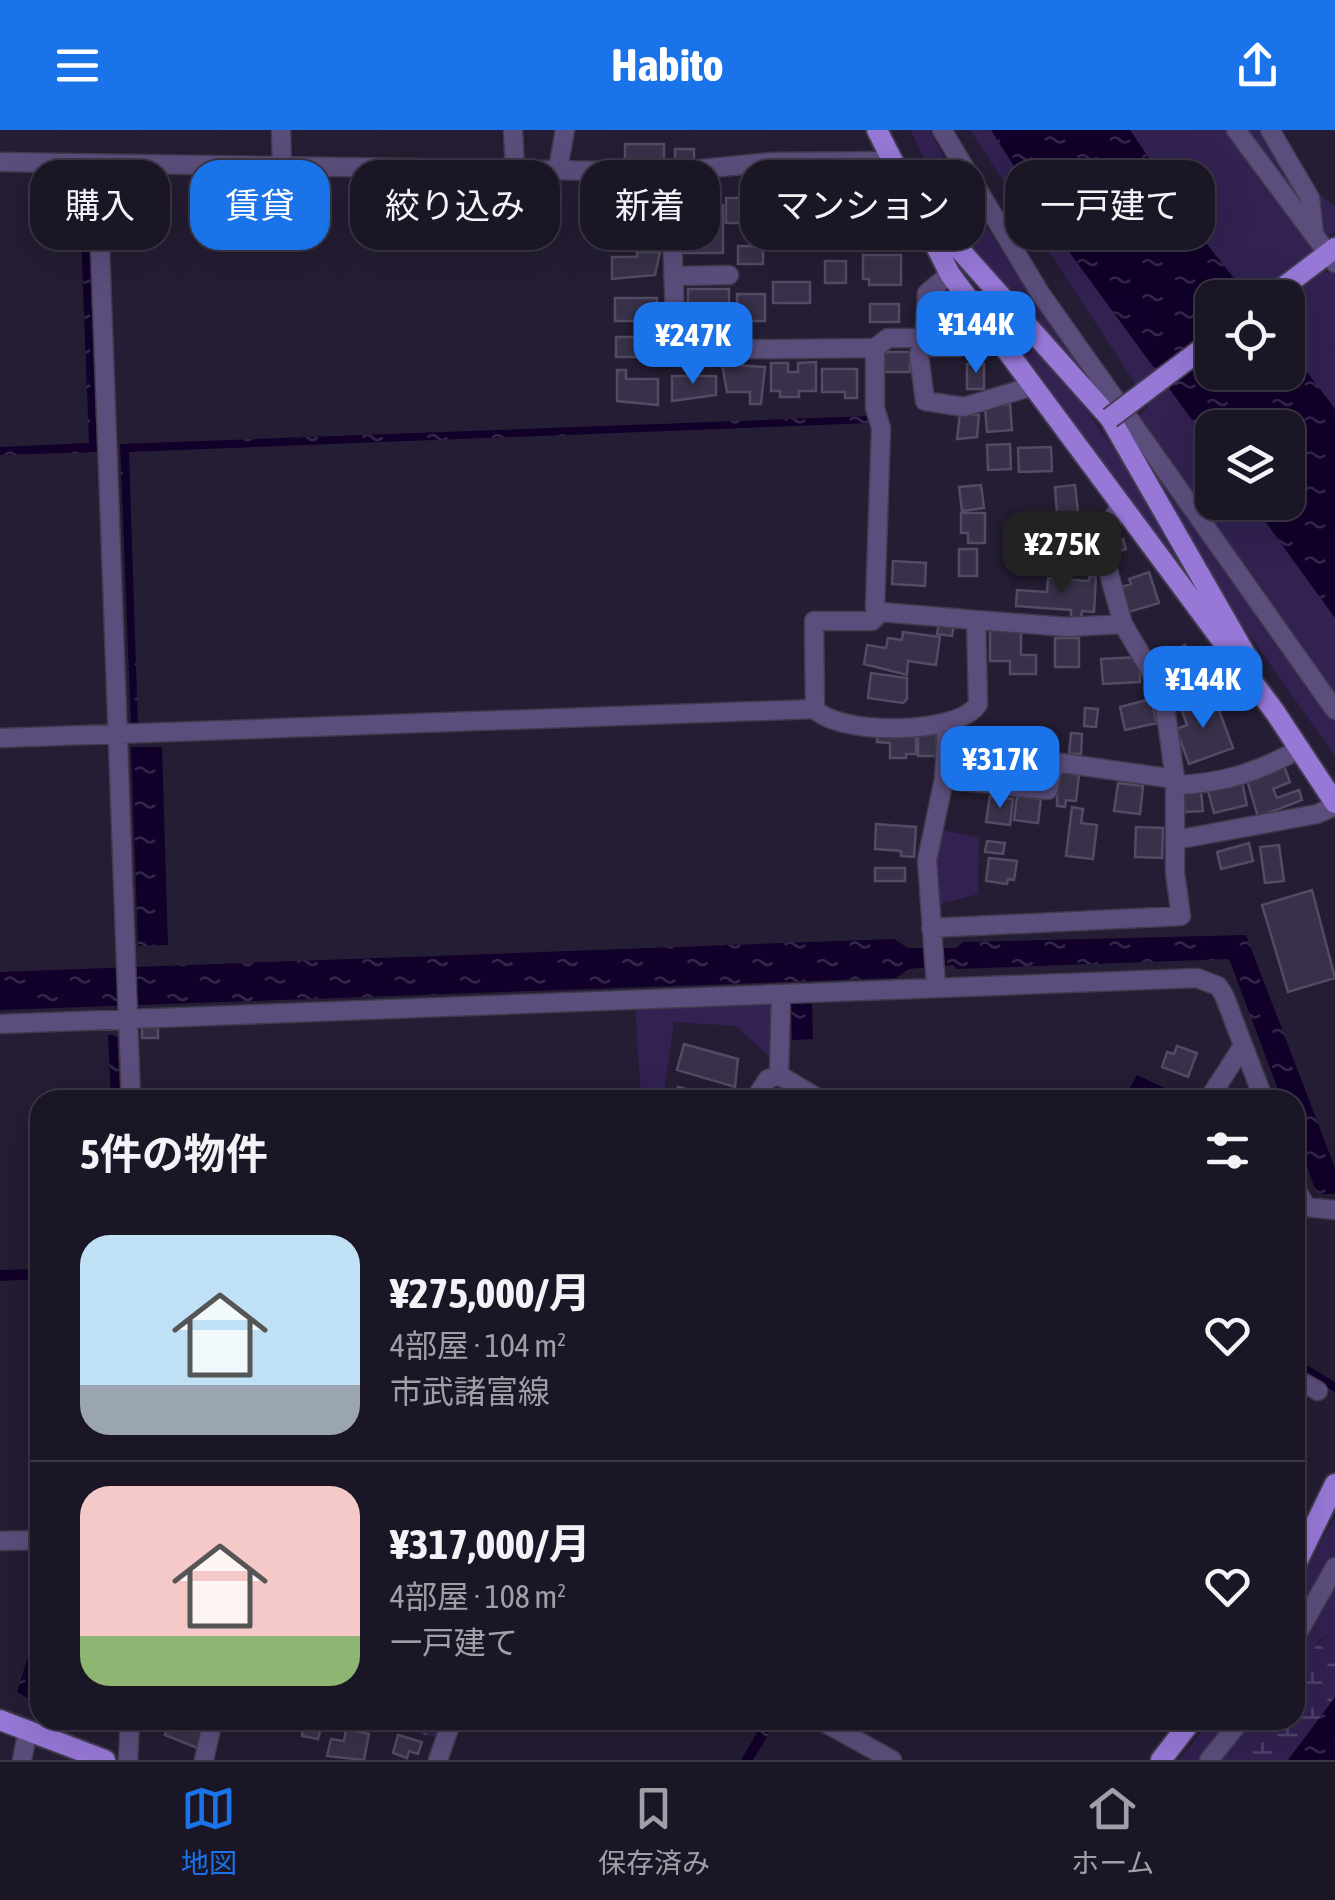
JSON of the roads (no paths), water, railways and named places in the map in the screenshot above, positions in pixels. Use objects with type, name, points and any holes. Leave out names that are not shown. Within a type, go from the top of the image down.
[{"type":"main road","points":[[877,130],[888,160]]},
{"type":"main road","points":[[937,250],[950,274],[1276,712]]},
{"type":"main road","points":[[960,250],[1115,414],[1276,712],[1335,805]]},
{"type":"main road","points":[[1296,280],[1333,255]]},
{"type":"main road","points":[[1115,414],[1195,353]]},
{"type":"main road","points":[[1305,1546],[1335,1484]]},
{"type":"main road","points":[[0,1720],[28,1729]]},
{"type":"main road","points":[[30,1730],[105,1760]]},
{"type":"main road","points":[[1160,1760],[1184,1730]]},
{"type":"street","points":[[281,130],[282,160]]},
{"type":"street","points":[[513,130],[514,160]]},
{"type":"street","points":[[560,160],[565,130]]},
{"type":"street","points":[[942,130],[1115,414],[1329,693],[1335,710]]},
{"type":"street","points":[[1236,130],[1333,255]]},
{"type":"street","points":[[1270,130],[1310,198],[1314,233]]},
{"type":"street","points":[[0,162],[30,163]]},
{"type":"street","points":[[100,250],[131,1090]]},
{"type":"street","points":[[673,250],[676,350],[875,348],[888,338],[924,338]]},
{"type":"street","points":[[950,274],[927,293],[919,355],[924,402],[964,407],[1033,386]]},
{"type":"street","points":[[674,276],[729,275]]},
{"type":"street","points":[[875,348],[875,408],[880,428],[875,607],[880,612],[976,620],[1066,626],[1123,624]]},
{"type":"street","points":[[931,932],[1181,916],[1175,782],[1162,692],[1123,624],[1100,541],[1120,504]]},
{"type":"street","points":[[880,612],[872,621],[814,621],[815,709],[823,718],[840,724],[947,726],[971,715],[978,704],[976,620]]},
{"type":"street","points":[[0,738],[815,709]]},
{"type":"street","points":[[935,980],[927,860],[944,779],[947,726]]},
{"type":"street","points":[[944,779],[1048,790],[1055,762],[1206,784],[1264,769],[1299,749]]},
{"type":"street","points":[[1175,840],[1317,814],[1335,805]]},
{"type":"street","points":[[0,1024],[128,1014],[781,994],[935,980],[1197,978],[1218,986],[1260,1090]]},
{"type":"street","points":[[779,1076],[781,994]]},
{"type":"street","points":[[1215,1090],[1244,1046]]},
{"type":"street","points":[[761,1090],[768,1079],[779,1076],[804,1090]]},
{"type":"street","points":[[1305,1206],[1335,1210]]},
{"type":"street","points":[[1305,1384],[1318,1391]]},
{"type":"street","points":[[0,1541],[30,1540]]},
{"type":"street","points":[[1305,1620],[1335,1567]]},
{"type":"street","points":[[22,1760],[28,1729]]},
{"type":"street","points":[[128,1760],[130,1730]]},
{"type":"street","points":[[204,1760],[211,1730]]},
{"type":"street","points":[[438,1760],[448,1730]]},
{"type":"street","points":[[838,1730],[892,1760]]},
{"type":"street","points":[[1209,1760],[1233,1730]]},
{"type":"water","points":[[991,130],[1130,130],[1150,160],[1010,160]]},
{"type":"water","points":[[82,250],[89,250],[97,452],[0,455],[0,447],[89,443]]},
{"type":"water","points":[[1068,250],[1211,250],[1235,280],[1195,280],[1195,390],[1305,390],[1305,369],[1335,409],[1335,618],[1264,520],[1305,520],[1305,410],[1195,410],[1195,424]]},
{"type":"water","points":[[869,416],[870,423],[129,452],[138,727],[131,727],[120,444]]},
{"type":"water","points":[[131,747],[162,747],[168,945],[138,946]]},
{"type":"water","points":[[1246,935],[1335,1168],[1335,1194],[1317,1194],[1305,1161],[1305,1090],[1278,1090],[1229,959],[957,969],[953,965],[909,969],[896,978],[0,1010],[0,972],[894,939],[908,948],[956,948],[963,942]]},
{"type":"water","points":[[812,1002],[813,1039],[792,1040],[791,1003]]},
{"type":"water","points":[[108,1035],[117,1035],[120,1090],[111,1090]]},
{"type":"water","points":[[1137,1075],[1169,1090],[1141,1088],[1129,1090]]},
{"type":"water","points":[[30,1269],[30,1280],[0,1281],[0,1270]]},
{"type":"water","points":[[1305,1364],[1335,1382],[1335,1392],[1305,1375]]},
{"type":"water","points":[[28,1657],[30,1657],[30,1699],[17,1692]]},
{"type":"water","points":[[1335,1697],[1335,1760],[1288,1760]]},
{"type":"water","points":[[758,1730],[771,1730],[753,1760],[741,1760]]}]
